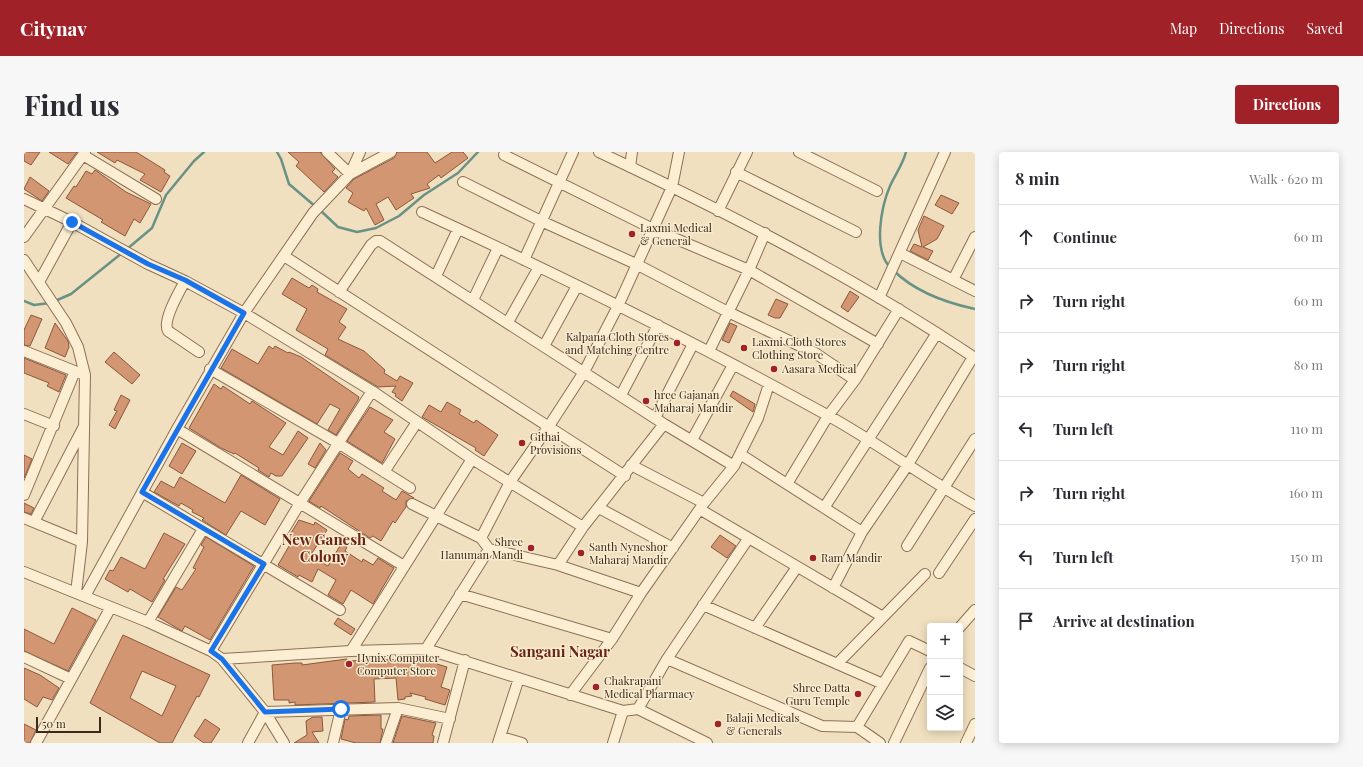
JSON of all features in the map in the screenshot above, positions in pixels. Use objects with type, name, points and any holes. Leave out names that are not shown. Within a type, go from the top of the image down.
[{"type":"street","points":[[327,152],[350,174]]},
{"type":"street","points":[[350,174],[360,152]]},
{"type":"street","points":[[81,595],[142,492],[210,370],[244,313],[313,213],[350,174],[392,152]]},
{"type":"street","points":[[524,260],[558,181],[573,152]]},
{"type":"street","points":[[599,152],[765,233],[899,309],[974,358],[907,466],[862,532],[833,588]]},
{"type":"street","points":[[630,167],[632,152]]},
{"type":"street","points":[[481,538],[510,482],[584,372],[618,306],[672,187],[679,152]]},
{"type":"street","points":[[718,211],[747,152]]},
{"type":"street","points":[[799,152],[877,191]]},
{"type":"street","points":[[879,298],[946,152]]},
{"type":"street","points":[[24,237],[43,208],[84,153],[156,199]]},
{"type":"street","points":[[504,155],[653,229],[749,270],[878,344]]},
{"type":"street","points":[[736,172],[856,232]]},
{"type":"street","points":[[463,182],[541,221],[636,264],[728,312],[815,353],[855,380]]},
{"type":"street","points":[[24,199],[72,222],[148,264],[185,280],[244,313],[372,391],[472,459],[583,527]]},
{"type":"street","points":[[422,212],[540,267],[709,351],[828,416],[944,489],[975,506]]},
{"type":"street","points":[[39,282],[72,222]]},
{"type":"street","points":[[436,276],[458,229]]},
{"type":"street","points":[[709,351],[749,270],[765,233]]},
{"type":"street","points":[[953,280],[975,237]]},
{"type":"street","points":[[339,292],[371,245],[376,241],[380,241],[508,322],[664,424],[734,466]]},
{"type":"street","points":[[473,300],[498,248]]},
{"type":"street","points":[[900,253],[975,292]]},
{"type":"street","points":[[284,256],[625,476]]},
{"type":"street","points":[[24,260],[46,290],[66,323],[78,347],[85,425],[81,595]]},
{"type":"street","points":[[508,322],[540,267]]},
{"type":"street","points":[[185,280],[167,319],[166,328],[168,331],[199,352]]},
{"type":"street","points":[[544,346],[577,286]]},
{"type":"street","points":[[787,484],[828,416],[855,380],[899,309]]},
{"type":"street","points":[[620,396],[658,325]]},
{"type":"street","points":[[824,508],[937,333]]},
{"type":"street","points":[[655,418],[693,344]]},
{"type":"street","points":[[24,351],[80,373]]},
{"type":"street","points":[[692,440],[733,365]]},
{"type":"street","points":[[210,370],[338,443],[410,488]]},
{"type":"street","points":[[24,493],[80,373]]},
{"type":"street","points":[[570,695],[612,639],[641,593],[702,507],[734,466],[758,418],[769,384]]},
{"type":"street","points":[[211,651],[300,502],[372,391]]},
{"type":"street","points":[[24,414],[54,426]]},
{"type":"street","points":[[384,472],[417,422]]},
{"type":"street","points":[[558,565],[583,527],[625,476],[631,465],[664,424]]},
{"type":"street","points":[[34,522],[85,425]]},
{"type":"street","points":[[177,429],[404,566]]},
{"type":"street","points":[[906,546],[975,440]]},
{"type":"street","points":[[740,454],[862,532]]},
{"type":"street","points":[[351,651],[472,459]]},
{"type":"street","points":[[631,465],[702,507],[748,539],[883,617]]},
{"type":"street","points":[[142,492],[340,610]]},
{"type":"street","points":[[412,504],[481,538],[489,549],[558,565],[641,593]]},
{"type":"street","points":[[598,508],[673,548]]},
{"type":"street","points":[[24,518],[82,542]]},
{"type":"street","points":[[939,573],[975,519]]},
{"type":"street","points":[[148,622],[203,528]]},
{"type":"street","points":[[638,709],[667,659],[748,539]]},
{"type":"street","points":[[426,649],[489,549]]},
{"type":"street","points":[[755,628],[797,567]]},
{"type":"street","points":[[24,572],[148,622],[211,651],[222,659],[265,712],[284,743]]},
{"type":"street","points":[[837,664],[925,574]]},
{"type":"street","points":[[460,594],[612,639]]},
{"type":"street","points":[[703,605],[883,684]]},
{"type":"street","points":[[36,743],[111,607]]},
{"type":"street","points":[[963,624],[973,614]]},
{"type":"street","points":[[857,727],[909,641],[927,650]]},
{"type":"street","points":[[222,659],[351,651],[426,649],[465,660],[623,711],[638,709],[707,743]]},
{"type":"street","points":[[24,657],[71,679]]},
{"type":"street","points":[[667,659],[822,726],[857,727],[880,743]]},
{"type":"street","points":[[443,743],[465,660]]},
{"type":"street","points":[[963,670],[975,676]]},
{"type":"street","points":[[894,743],[927,674]]},
{"type":"street","points":[[519,678],[500,740],[522,743]]},
{"type":"street","points":[[265,712],[398,708],[450,719]]},
{"type":"street","points":[[386,743],[398,708]]},
{"type":"street","points":[[333,743],[341,709]]},
{"type":"street","points":[[613,743],[623,711]]},
{"type":"street","points":[[248,743],[265,712]]},
{"type":"street","points":[[966,743],[975,724]]},
{"type":"building","points":[[24,152],[40,152],[31,165],[24,161]]},
{"type":"building","points":[[49,152],[77,152],[68,164]]},
{"type":"building","points":[[97,152],[136,152],[165,170],[164,172],[170,176],[161,192],[140,180],[145,174],[117,160],[115,163]]},
{"type":"building","points":[[288,152],[320,152],[335,169],[332,172],[338,177],[324,192],[296,166],[299,162]]},
{"type":"building","points":[[397,152],[427,152],[435,163],[452,152],[463,152],[468,158],[441,178],[439,175],[427,184],[430,188],[411,194],[414,198],[396,210],[388,197],[376,204],[384,220],[375,225],[366,208],[364,211],[348,202],[353,193],[346,188],[354,179],[394,158]]},
{"type":"building","points":[[95,170],[126,192],[151,204],[140,223],[134,219],[125,236],[101,222],[103,220],[66,198],[74,186],[76,187],[86,171],[92,174]]},
{"type":"building","points":[[30,177],[49,191],[42,201],[24,189]]},
{"type":"building","points":[[941,195],[959,203],[952,214],[935,205]]},
{"type":"building","points":[[924,216],[944,226],[937,239],[923,247],[933,251],[928,260],[910,251],[914,244],[922,247],[918,230]]},
{"type":"building","points":[[292,278],[309,288],[312,285],[318,289],[317,292],[347,309],[339,322],[346,327],[338,339],[364,351],[385,370],[384,373],[397,381],[400,376],[413,383],[402,401],[392,392],[396,386],[378,387],[325,355],[328,349],[296,330],[307,309],[282,294]]},
{"type":"building","points":[[850,291],[859,297],[848,312],[841,307]]},
{"type":"building","points":[[776,299],[788,304],[780,318],[775,318],[768,315]]},
{"type":"building","points":[[31,315],[42,319],[30,346],[24,345],[24,330]]},
{"type":"building","points":[[55,323],[68,341],[69,347],[65,357],[45,348]]},
{"type":"building","points":[[730,323],[737,326],[729,343],[722,340]]},
{"type":"building","points":[[269,346],[273,349],[275,346],[288,353],[289,352],[301,357],[359,397],[336,435],[328,430],[340,409],[330,404],[317,424],[221,368],[232,349],[258,364]]},
{"type":"building","points":[[114,352],[140,375],[132,384],[105,362]]},
{"type":"building","points":[[24,358],[66,375],[59,392],[47,386],[49,383],[24,373]]},
{"type":"building","points":[[214,384],[221,389],[223,386],[250,404],[252,401],[286,423],[269,447],[283,455],[298,431],[308,438],[282,476],[276,476],[271,473],[269,477],[258,470],[259,468],[235,453],[234,454],[221,448],[189,428]]},
{"type":"building","points":[[733,391],[755,404],[753,412],[730,396]]},
{"type":"building","points":[[121,395],[130,400],[115,429],[109,425],[117,411],[114,410]]},
{"type":"building","points":[[447,402],[461,410],[459,414],[474,423],[476,420],[498,435],[484,456],[475,450],[476,448],[422,417],[429,405],[441,412]]},
{"type":"building","points":[[370,407],[393,420],[384,432],[395,439],[382,463],[347,441]]},
{"type":"building","points":[[182,443],[196,451],[182,474],[169,466]]},
{"type":"building","points":[[320,443],[326,450],[315,468],[308,464]]},
{"type":"building","points":[[340,453],[353,461],[348,469],[359,478],[362,474],[384,488],[382,491],[396,500],[402,491],[414,498],[406,501],[406,507],[395,523],[393,521],[381,541],[373,536],[370,538],[321,506],[320,508],[309,501]]},
{"type":"building","points":[[24,455],[32,459],[24,478]]},
{"type":"building","points":[[241,475],[280,499],[265,525],[241,511],[226,535],[202,520],[204,518],[192,512],[193,510],[181,503],[179,506],[154,492],[161,481],[174,488],[180,477],[225,503]]},
{"type":"building","points":[[24,503],[34,508],[31,514],[24,512]]},
{"type":"building","points":[[299,520],[314,525],[315,522],[327,530],[310,556],[328,566],[341,544],[347,547],[345,551],[362,562],[363,559],[373,565],[378,558],[394,568],[373,604],[351,590],[343,604],[328,595],[336,580],[318,569],[312,582],[299,575],[298,577],[278,565],[292,541],[288,538]]},
{"type":"building","points":[[164,533],[185,544],[163,579],[165,580],[152,602],[130,589],[128,592],[105,579],[110,570],[113,571],[121,557],[145,569]]},
{"type":"building","points":[[720,535],[736,546],[727,558],[711,547]]},
{"type":"building","points":[[206,537],[254,566],[210,640],[185,626],[182,631],[158,617],[176,587],[182,590],[196,569],[193,568],[204,547],[201,545]]},
{"type":"building","points":[[72,608],[96,620],[68,671],[24,651],[24,629],[54,644]]},
{"type":"building","points":[[338,618],[355,629],[351,635],[334,624]]},
{"type":"building","points":[[123,635],[210,675],[172,743],[160,743],[90,703]],"holes":[[[142,671],[176,686],[162,716],[130,698]]]},
{"type":"building","points":[[411,657],[438,662],[437,664],[447,667],[441,687],[450,690],[445,705],[425,699],[426,697],[410,693],[412,696],[398,700],[396,678],[374,679],[375,702],[295,705],[295,702],[289,703],[289,700],[274,700],[272,665],[302,663],[302,665],[347,659],[347,661],[411,659]]},
{"type":"building","points":[[24,668],[40,675],[59,688],[52,700],[43,697],[37,707],[24,699]]},
{"type":"building","points":[[381,715],[381,729],[383,729],[380,743],[356,743],[341,739],[345,719],[348,720],[349,716]]},
{"type":"building","points":[[402,716],[436,723],[432,735],[434,736],[433,743],[393,743]]},
{"type":"building","points":[[313,717],[322,717],[323,731],[312,732],[319,743],[294,743],[307,735],[306,721]]},
{"type":"building","points":[[205,719],[220,729],[211,743],[204,743],[194,736]]},
{"type":"building","points":[[24,724],[36,730],[30,743],[24,743]]},
{"type":"waterway","points":[[127,249],[152,228],[166,195],[194,161],[204,152]]},
{"type":"waterway","points":[[277,152],[281,159],[289,184],[316,207]]},
{"type":"waterway","points":[[320,210],[338,227],[357,232],[376,228],[399,216],[424,195],[458,173],[478,152]]},
{"type":"waterway","points":[[890,267],[885,260],[882,250],[880,228],[884,205],[890,186],[906,152]]},
{"type":"waterway","points":[[55,301],[71,294],[122,253]]},
{"type":"waterway","points":[[893,270],[911,284],[931,295],[942,300],[975,309]]},
{"type":"waterway","points":[[24,301],[34,305],[50,303]]},
{"type":"place","name":"Laxmi Medical & General","points":[[632,234]]},
{"type":"place","name":"Kalpana Cloth Stores and Matching Centre","points":[[677,343]]},
{"type":"place","name":"Laxmi Cloth Stores Clothing Store","points":[[744,348]]},
{"type":"place","name":"Aasara Medical","points":[[774,369]]},
{"type":"place","name":"hree Gajanan Maharaj Mandir","points":[[646,401]]},
{"type":"place","name":"Githai Provisions","points":[[522,443]]},
{"type":"place","name":"Shree Hanuman Mandi","points":[[531,548]]},
{"type":"place","name":"Santh Nyneshor Maharaj Mandir","points":[[581,553]]},
{"type":"place","name":"Ram Mandir","points":[[813,558]]},
{"type":"place","name":"Hynix Computer Computer Store","points":[[349,664]]},
{"type":"place","name":"Chakrapani Medical Pharmacy","points":[[596,687]]},
{"type":"place","name":"Shree Datta Guru Temple","points":[[858,694]]},
{"type":"place","name":"Balaji Medicals & Generals","points":[[718,724]]},
{"type":"district","name":"New Ganesh Colony","points":[[324,548]]},
{"type":"district","name":"Sangani Nagar","points":[[560,652]]},
{"type":"route","points":[[72,222],[148,264],[185,280],[244,313],[210,370],[142,492],[264,564],[211,651],[222,659],[265,712],[341,709]]}]
